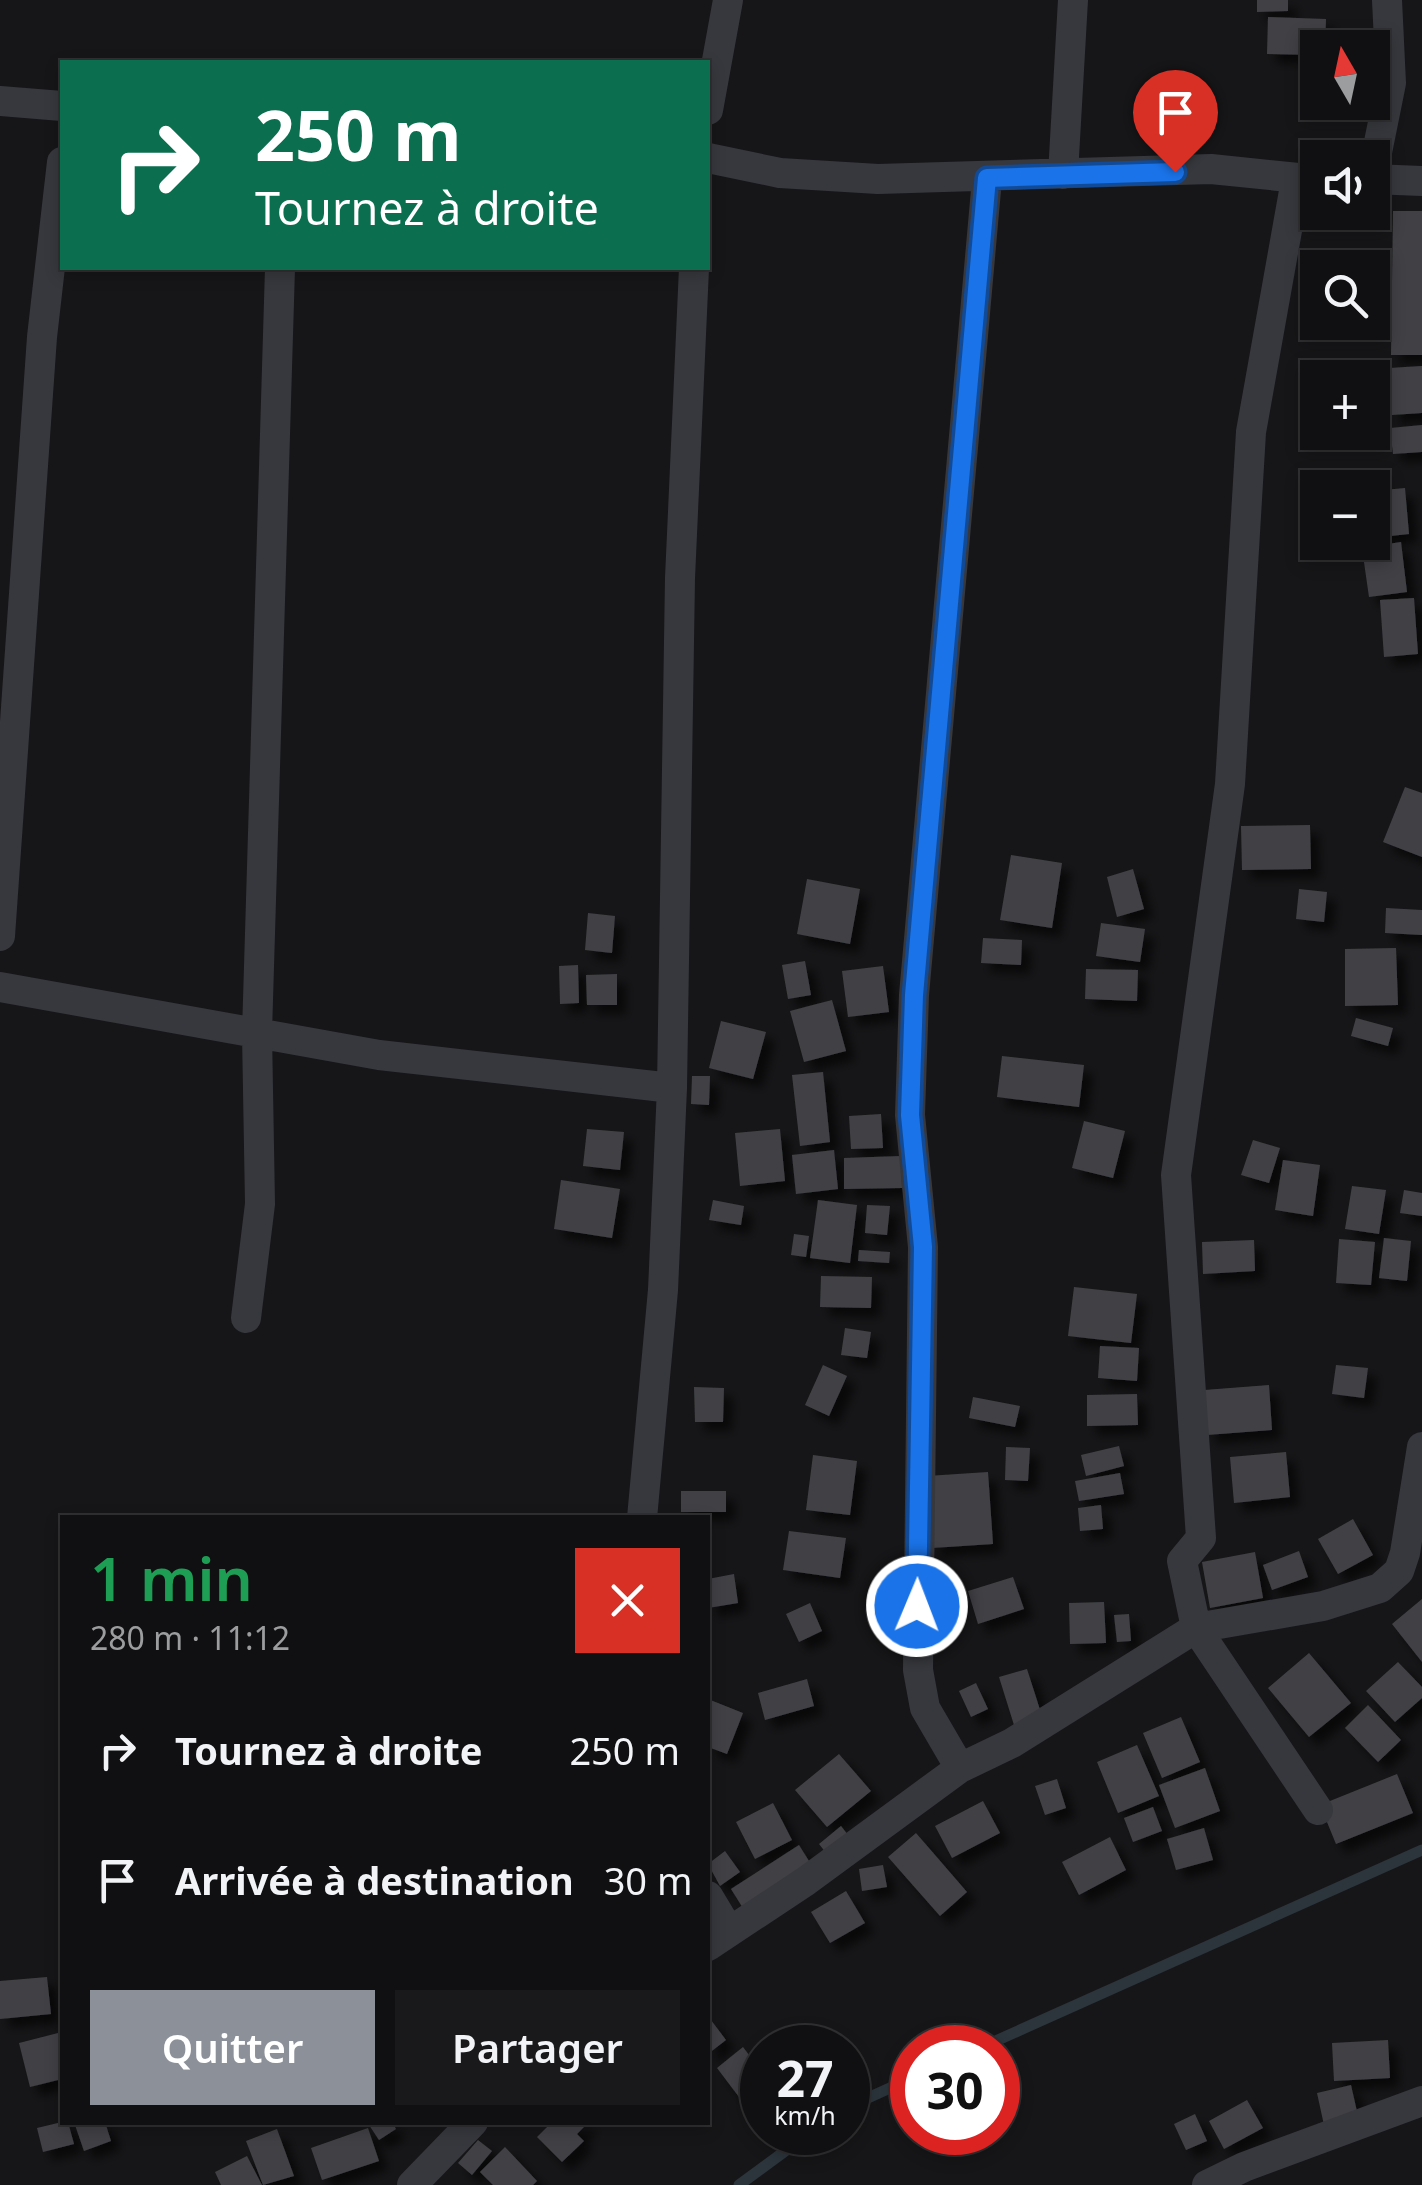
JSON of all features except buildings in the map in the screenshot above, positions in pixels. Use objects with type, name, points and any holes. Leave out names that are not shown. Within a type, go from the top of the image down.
[{"type":"street","points":[[710,99],[728,0]]},
{"type":"street","points":[[1063,174],[1072,0]]},
{"type":"street","points":[[1380,140],[1392,83],[1387,0]]},
{"type":"street","points":[[0,101],[60,106]]},
{"type":"street","points":[[710,158],[780,173],[987,178],[1211,169],[1300,179]]},
{"type":"street","points":[[960,1768],[925,1708],[918,1670],[923,1247],[910,1115],[914,995],[987,178]]},
{"type":"street","points":[[1390,179],[1422,181]]},
{"type":"street","points":[[0,936],[42,337],[60,180]]},
{"type":"street","points":[[1300,207],[1250,432],[1230,784],[1176,1175],[1201,1538],[1182,1561],[1196,1628],[1318,1810]]},
{"type":"street","points":[[246,1318],[260,1204],[257,1033],[280,270]]},
{"type":"street","points":[[642,1515],[663,1290],[672,1088],[680,578],[694,270]]},
{"type":"street","points":[[0,987],[379,1055],[672,1088]]},
{"type":"street","points":[[710,1905],[718,1939],[960,1768],[1012,1743],[1196,1628],[1323,1606],[1380,1588],[1399,1571],[1405,1554],[1422,1447]]},
{"type":"street","points":[[1207,2185],[1244,2166],[1422,2101]]},
{"type":"street","points":[[412,2185],[470,2125]]},
{"type":"waterway","points":[[1020,2030],[1422,1850]]},
{"type":"waterway","points":[[870,2097],[890,2088]]},
{"type":"waterway","points":[[739,2185],[780,2155]]},
{"type":"route","points":[[917,1606],[923,1247],[910,1115],[914,995],[987,178],[1175,172]]}]
